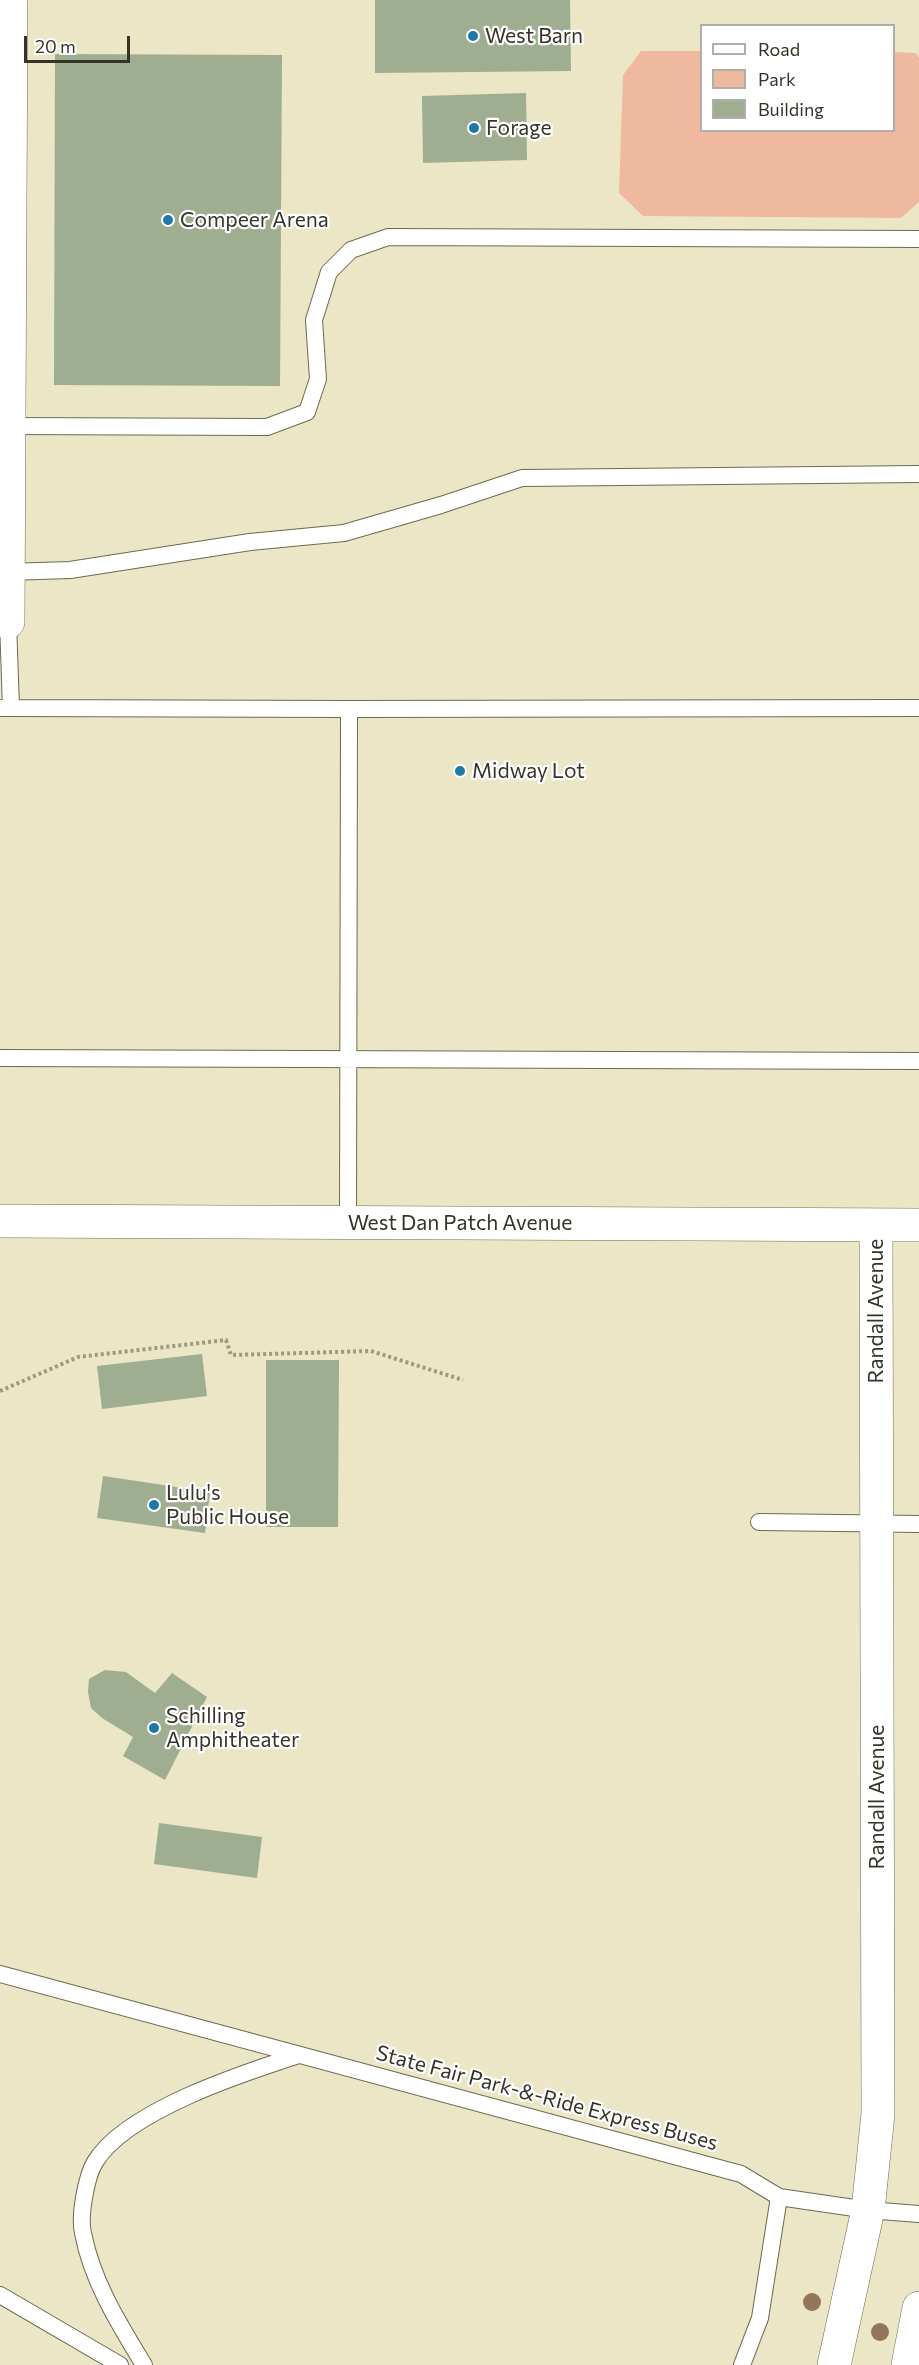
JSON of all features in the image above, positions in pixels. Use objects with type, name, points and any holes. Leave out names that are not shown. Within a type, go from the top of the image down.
[{"type":"street","points":[[8,622],[11,0]]},
{"type":"street","name":"West Dan Patch Avenue","points":[[0,1221],[919,1225]]},
{"type":"street","name":"Randall Avenue","points":[[834,2365],[867,2210],[878,2114],[876,1225]]},
{"type":"street","points":[[908,2365],[919,2308]]},
{"type":"lane","points":[[8,426],[267,427],[307,412],[318,379],[314,320],[329,272],[351,250],[388,237],[919,239]]},
{"type":"lane","points":[[8,572],[70,570],[250,542],[344,533],[441,505],[522,478],[919,474]]},
{"type":"lane","points":[[8,622],[6,708],[919,708]]},
{"type":"lane","points":[[348,1223],[349,709]]},
{"type":"lane","points":[[0,1058],[919,1060]]},
{"type":"lane","points":[[759,1522],[919,1524]]},
{"type":"lane","name":"State Fair Park-&-Ride Express Buses","points":[[0,1974],[741,2174],[779,2197]]},
{"type":"lane","points":[[144,2365],[117,2321],[93,2270],[82,2231],[82,2205],[95,2162],[117,2138],[140,2122],[184,2098],[239,2074],[299,2055]]},
{"type":"lane","points":[[742,2365],[760,2318],[779,2197],[867,2210],[919,2214]]},
{"type":"lane","points":[[0,2295],[120,2365]]},
{"type":"path","points":[[0,1391],[78,1357],[226,1340],[231,1355],[371,1351],[463,1380]]},
{"type":"green space","points":[[641,51],[700,51],[700,132],[895,132],[895,52],[916,53],[919,58],[919,202],[901,218],[643,216],[619,193],[623,75]]},
{"type":"building","name":"West Barn","points":[[375,0],[570,0],[571,71],[375,73]]},
{"type":"building","name":"Compeer Arena","points":[[55,54],[282,55],[280,386],[54,385]]},
{"type":"building","name":"Forage","points":[[526,93],[527,160],[423,163],[422,96]]},
{"type":"building","points":[[202,1354],[207,1396],[102,1409],[97,1366]]},
{"type":"building","points":[[266,1360],[339,1360],[338,1527],[266,1527]]},
{"type":"building","name":"Lulu's Public House","points":[[103,1476],[210,1492],[205,1533],[97,1518]]},
{"type":"building","name":"Schilling Amphitheater","points":[[105,1670],[126,1672],[155,1693],[172,1673],[207,1697],[165,1780],[123,1756],[133,1737],[102,1718],[91,1708],[88,1692],[89,1679]]},
{"type":"building","points":[[159,1823],[262,1837],[257,1878],[154,1864]]},
{"type":"place","name":"West Barn","points":[[473,36]]},
{"type":"place","name":"Forage","points":[[474,128]]},
{"type":"place","name":"Compeer Arena","points":[[168,220]]},
{"type":"place","name":"Midway Lot","points":[[460,771]]},
{"type":"place","name":"Lulu's Public House","points":[[154,1505]]},
{"type":"place","name":"Schilling Amphitheater","points":[[154,1728]]}]
